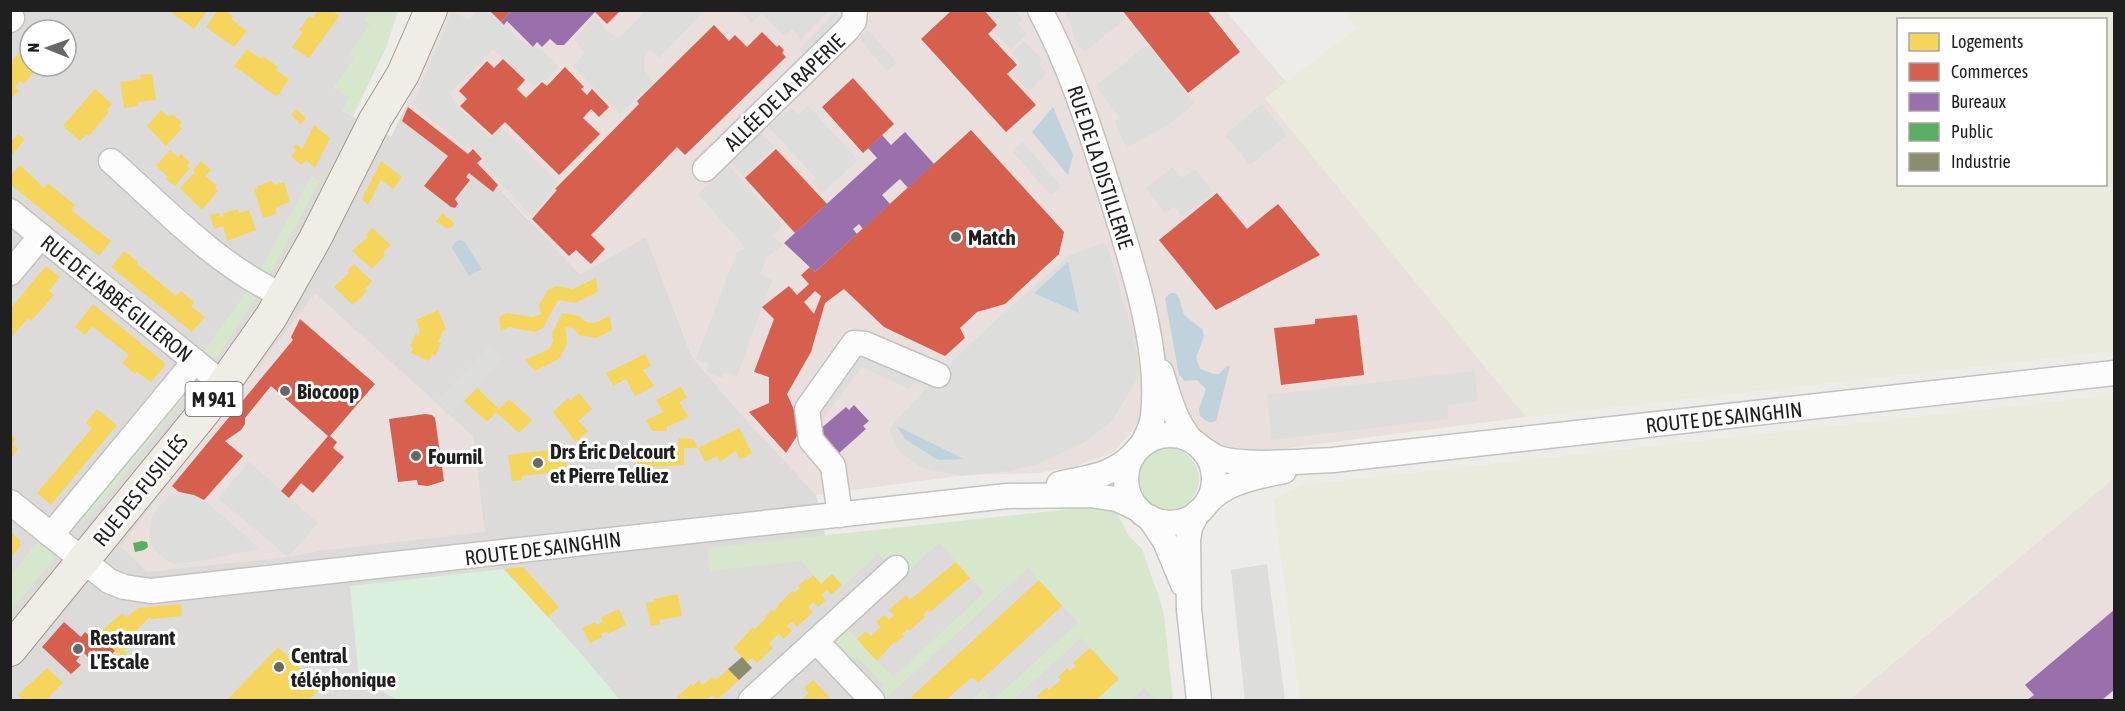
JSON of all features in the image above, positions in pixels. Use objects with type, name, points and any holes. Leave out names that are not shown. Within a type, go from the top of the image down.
[{"type":"main road","name":"RUE DES FUSILLÉS","points":[[375,120],[416,10]]},
{"type":"main road","name":"RUE DES FUSILLÉS","points":[[10,650],[224,385],[284,296],[375,120],[403,74],[431,10]]},
{"type":"street","name":"ALLÉE DE LA RAPERIE","points":[[705,169],[848,29],[854,21],[855,10]]},
{"type":"street","name":"RUE DE LA DISTILLERIE","points":[[1040,10],[1068,69],[1088,123],[1134,273],[1147,329],[1175,415],[1180,426],[1196,444]]},
{"type":"street","points":[[111,161],[220,259],[244,276],[284,296]]},
{"type":"street","name":"RUE DE L'ABBÉ GILLERON","points":[[10,211],[224,385]]},
{"type":"street","points":[[10,273],[41,236]]},
{"type":"street","name":"RUE DE LA DISTILLERIE","points":[[1137,450],[1151,426],[1154,411],[1153,373],[1147,329]]},
{"type":"street","points":[[840,515],[833,466],[811,440],[807,409],[854,343],[865,344],[938,375]]},
{"type":"street","name":"RUE DES FUSILLÉS","points":[[51,535],[195,361]]},
{"type":"street","name":"ROUTE DE SAINGHIN","points":[[1196,444],[1220,459],[1282,462],[1333,460],[2115,373]]},
{"type":"street","points":[[1189,610],[1175,563],[1165,541],[1131,499],[1126,486],[1126,473],[1137,450],[1153,438],[1166,435],[1178,435],[1196,444],[1209,459],[1214,478],[1212,491],[1190,527],[1188,540],[1189,610],[1199,700]]},
{"type":"street","name":"ROUTE DE SAINGHIN","points":[[1012,496],[1104,474],[1123,464],[1137,450]]},
{"type":"street","name":"ROUTE DE SAINGHIN","points":[[1202,508],[1214,495],[1232,485],[1333,460]]},
{"type":"street","name":"ROUTE DE SAINGHIN","points":[[10,502],[82,561],[115,584],[138,590],[165,590],[1012,496],[1103,496],[1117,499],[1144,513]]},
{"type":"street","points":[[1144,513],[1161,522],[1174,522],[1187,519],[1202,508]]},
{"type":"street","points":[[752,700],[896,568]]},
{"type":"street","points":[[816,641],[872,700]]},
{"type":"shaded area","points":[[995,10],[1015,11],[1023,19],[1018,24],[1027,34],[1011,49],[993,31],[1000,23],[991,14]]},
{"type":"shaded area","points":[[10,11],[388,11],[343,111],[391,137],[406,106],[467,153],[528,220],[646,237],[692,357],[816,495],[825,535],[831,540],[1091,515],[1172,700],[11,700]]},
{"type":"shaded area","points":[[441,11],[1226,11],[1286,82],[1265,98],[1526,417],[1287,448],[1288,454],[1220,453],[1167,421],[1140,422],[1113,453],[1075,466],[1038,473],[965,475],[816,495],[692,357],[646,237],[580,275],[467,153],[406,106]]},
{"type":"shaded area","points":[[476,11],[487,11],[527,45],[540,49],[559,66],[546,80],[534,86],[493,49],[450,93],[455,103],[489,138],[501,127],[558,182],[532,216],[481,162],[483,158],[475,149],[465,148],[413,104],[452,12],[469,20]]},
{"type":"shaded area","points":[[646,11],[702,11],[659,58],[650,49],[645,56],[644,69],[653,83],[620,114],[573,66],[585,53],[574,39],[595,16],[605,29],[618,39]]},
{"type":"shaded area","points":[[741,11],[829,11],[801,39],[792,29],[785,36],[762,13],[752,22]]},
{"type":"shaded area","points":[[1063,11],[1119,11],[1125,19],[1084,52],[1075,40],[1071,23]]},
{"type":"shaded area","points":[[1343,11],[2114,11],[2114,351],[1526,417],[1265,98],[1357,28]]},
{"type":"shaded area","points":[[835,13],[843,21],[807,58],[799,50]]},
{"type":"shaded area","points":[[868,30],[897,63],[887,71],[859,38]]},
{"type":"shaded area","points":[[1024,41],[1043,60],[1039,65],[1047,73],[1029,91],[1011,73],[1021,63],[1012,53]]},
{"type":"shaded area","points":[[1148,44],[1194,104],[1169,124],[1126,148],[1115,121],[1120,118],[1096,86]]},
{"type":"shaded area","points":[[1262,104],[1287,135],[1250,165],[1225,135]]},
{"type":"shaded area","points":[[808,106],[858,160],[822,193],[812,182],[816,178],[769,127],[791,107],[798,115]]},
{"type":"shaded area","points":[[761,133],[774,147],[744,176],[730,163]]},
{"type":"shaded area","points":[[1022,142],[1061,186],[1051,195],[1012,151]]},
{"type":"shaded area","points":[[728,165],[783,225],[773,235],[783,245],[766,258],[760,274],[772,280],[737,376],[724,372],[722,378],[706,372],[709,364],[696,359],[737,252],[746,248],[698,194]]},
{"type":"shaded area","points":[[1173,167],[1182,178],[1195,169],[1213,193],[1182,216],[1174,206],[1165,213],[1146,188]]},
{"type":"shaded area","points":[[1104,243],[1108,248],[1133,333],[1140,374],[1112,421],[1085,442],[1038,464],[1009,471],[962,476],[922,468],[898,450],[889,429],[938,375],[1070,255]]},
{"type":"shaded area","points":[[315,293],[473,436],[485,532],[147,572],[120,546]]},
{"type":"shaded area","points":[[854,343],[928,371],[908,389],[862,367],[816,428],[807,409]]},
{"type":"shaded area","points":[[490,345],[502,358],[452,415],[437,401]]},
{"type":"shaded area","points":[[1475,371],[1478,401],[1447,405],[1448,419],[1272,440],[1267,395]]},
{"type":"shaded area","points":[[2114,395],[2114,478],[1848,700],[1300,700],[1273,500],[1304,485]]},
{"type":"shaded area","points":[[249,462],[318,523],[288,557],[218,498]]},
{"type":"shaded area","points":[[2114,478],[2114,700],[1849,700],[1975,595]]},
{"type":"shaded area","points":[[179,492],[204,500],[258,547],[255,550],[198,561],[176,564],[167,561],[153,548],[149,538],[150,527],[157,509],[170,496]]},
{"type":"shaded area","points":[[1267,564],[1285,700],[1245,700],[1231,570]]},
{"type":"green space","points":[[370,11],[398,11],[386,48],[353,116],[343,111],[349,98],[333,88],[354,58],[349,54],[370,24],[364,20]]},
{"type":"green space","points":[[311,176],[320,181],[271,272],[266,274],[260,271]]},
{"type":"green space","points":[[249,289],[258,294],[218,356],[213,360],[203,352]]},
{"type":"green space","points":[[189,376],[201,377],[103,501],[89,517],[70,529]]},
{"type":"green space","points":[[1168,448],[1180,450],[1190,457],[1197,467],[1199,479],[1197,491],[1190,501],[1180,508],[1168,510],[1156,508],[1146,501],[1139,491],[1137,479],[1139,467],[1146,457],[1156,450]]},
{"type":"green space","points":[[1090,507],[1114,508],[1129,536],[1142,549],[1159,597],[1164,615],[1173,700],[1156,700],[1144,688],[1130,700],[1096,700],[1119,679],[1081,638],[1013,700],[993,700],[1078,623],[1028,568],[884,700],[876,693],[884,685],[857,657],[849,663],[831,645],[848,629],[893,677],[984,593],[940,544],[909,570],[896,555],[887,563],[878,554],[843,586],[832,574],[821,584],[801,561],[710,571],[707,548]]},
{"type":"green space","points":[[38,541],[55,558],[11,611],[11,575]]},
{"type":"green space","points":[[504,569],[620,700],[398,700],[359,679],[350,586]]},
{"type":"green space","points":[[983,689],[993,700],[971,700]]},
{"type":"water","points":[[1053,107],[1073,155],[1068,175],[1032,132]]},
{"type":"water","points":[[458,240],[464,241],[482,269],[469,276],[452,248]]},
{"type":"water","points":[[1068,262],[1079,313],[1034,293]]},
{"type":"water","points":[[1170,293],[1175,293],[1179,298],[1184,315],[1202,329],[1204,336],[1196,358],[1200,369],[1219,374],[1230,366],[1216,421],[1208,422],[1200,416],[1199,409],[1206,389],[1197,380],[1185,381],[1179,375],[1165,298]]},
{"type":"water","points":[[897,426],[964,459],[938,460],[905,439]]},
{"type":"building: Logements","points":[[168,10],[208,10],[194,29]]},
{"type":"building: Logements","points":[[218,10],[224,10],[233,16],[231,19],[247,31],[234,47],[206,27]]},
{"type":"building: Logements","points":[[318,10],[332,10],[339,16],[309,58],[292,47],[303,32],[299,30],[309,16],[313,18]]},
{"type":"building: Logements","points":[[247,49],[261,59],[263,56],[278,67],[276,70],[289,79],[277,97],[234,66]]},
{"type":"building: Logements","points":[[18,54],[18,78],[29,78],[24,84],[20,80],[15,87],[19,90],[10,100],[10,67],[14,62],[12,61]]},
{"type":"building: Logements","points":[[152,74],[156,100],[138,102],[139,106],[124,108],[120,82],[141,79],[140,75]]},
{"type":"building: Logements","points":[[95,89],[112,104],[107,110],[109,112],[89,136],[86,134],[80,141],[63,126]]},
{"type":"building: Logements","points":[[296,109],[306,118],[301,124],[291,115]]},
{"type":"building: Logements","points":[[161,110],[169,117],[172,114],[182,122],[179,126],[182,128],[166,146],[147,126]]},
{"type":"building: Logements","points":[[314,125],[330,138],[315,168],[306,160],[301,165],[291,156],[296,150],[293,147],[296,144],[302,149]]},
{"type":"building: Logements","points":[[18,134],[25,139],[12,155],[10,143]]},
{"type":"building: Logements","points":[[170,150],[178,157],[181,154],[190,162],[187,166],[190,168],[175,186],[156,166]]},
{"type":"building: Logements","points":[[201,161],[211,170],[205,176],[217,186],[215,188],[218,191],[202,210],[180,188],[195,172],[193,170]]},
{"type":"building: Logements","points":[[381,161],[402,177],[393,189],[381,180],[368,205],[362,199]]},
{"type":"building: Logements","points":[[20,165],[44,188],[48,183],[75,205],[71,210],[111,241],[99,256],[10,184],[10,176]]},
{"type":"building: Logements","points":[[272,181],[274,185],[284,182],[290,202],[276,207],[276,214],[263,218],[254,189]]},
{"type":"building: Logements","points":[[238,209],[239,213],[249,210],[256,230],[227,241],[223,226],[214,229],[210,215],[219,213],[220,217],[224,216],[223,213]]},
{"type":"building: Logements","points":[[442,213],[454,224],[451,228],[446,228],[436,222]]},
{"type":"building: Logements","points":[[372,228],[391,245],[372,269],[352,251],[368,237],[366,235]]},
{"type":"building: Logements","points":[[124,251],[176,296],[181,291],[194,302],[191,306],[205,317],[192,332],[111,267]]},
{"type":"building: Logements","points":[[354,264],[372,281],[365,289],[367,291],[353,305],[334,287],[349,273],[347,271]]},
{"type":"building: Logements","points":[[46,266],[60,277],[49,291],[54,295],[31,321],[28,318],[10,339],[10,309]]},
{"type":"building: Logements","points":[[596,278],[598,292],[575,303],[558,300],[543,328],[535,332],[509,327],[501,331],[499,317],[507,313],[533,317],[541,314],[539,305],[548,290],[556,286],[573,289]]},
{"type":"building: Logements","points":[[93,304],[166,364],[151,382],[137,372],[135,374],[122,363],[129,355],[92,326],[85,335],[75,327]]},
{"type":"building: Logements","points":[[438,310],[446,329],[438,342],[441,343],[435,356],[432,354],[429,361],[411,353],[413,348],[410,347],[416,333],[419,335],[420,330],[416,320]]},
{"type":"building: Logements","points":[[562,313],[580,316],[586,322],[594,323],[610,316],[612,330],[596,338],[579,335],[573,328],[565,327],[567,344],[559,359],[535,371],[525,360],[549,349],[553,341],[552,333]]},
{"type":"building: Logements","points":[[645,354],[651,366],[643,370],[654,386],[635,396],[626,379],[613,386],[606,373]]},
{"type":"building: Logements","points":[[681,387],[687,398],[679,402],[689,417],[667,427],[667,431],[652,431],[646,420],[663,412],[656,400]]},
{"type":"building: Logements","points":[[477,388],[499,409],[509,399],[532,420],[519,433],[496,412],[487,422],[464,401]]},
{"type":"building: Logements","points":[[579,393],[592,409],[578,421],[588,431],[576,442],[553,412],[568,398],[570,401]]},
{"type":"building: Logements","points":[[97,409],[117,425],[51,505],[37,493],[92,428],[86,423]]},
{"type":"building: Logements","points":[[739,428],[752,453],[740,459],[736,451],[720,462],[717,456],[705,462],[698,448]]},
{"type":"building: Logements","points":[[10,434],[16,439],[12,444],[18,449],[10,459]]},
{"type":"building: Logements","points":[[679,438],[693,439],[698,448],[684,448],[684,465],[637,468],[637,453],[652,453],[652,447],[678,447]]},
{"type":"building: Logements","name":"Drs Éric Delcourt et Pierre Telliez","points":[[565,448],[567,471],[522,476],[522,480],[512,481],[508,455]]},
{"type":"building: Logements","points":[[10,532],[21,541],[19,543],[21,545],[10,558]]},
{"type":"building: Logements","points":[[956,562],[970,578],[930,612],[928,610],[923,615],[925,617],[902,634],[904,636],[896,643],[894,642],[877,661],[857,639],[866,631],[871,636],[881,627],[876,622],[884,615],[889,620],[894,615],[889,610],[906,595],[910,600]]},
{"type":"building: Logements","points":[[523,567],[559,607],[548,617],[504,569]]},
{"type":"building: Logements","points":[[832,574],[842,585],[831,595],[827,590],[821,595],[826,600],[818,607],[813,602],[808,607],[813,612],[797,627],[792,622],[787,626],[792,631],[784,639],[779,634],[774,638],[769,643],[773,648],[757,663],[752,658],[747,663],[734,648],[753,627],[755,629],[792,591],[794,593],[800,588],[798,586],[806,579],[807,581],[813,575],[821,584]]},
{"type":"building: Logements","points":[[1039,580],[1062,606],[978,683],[972,677],[946,700],[914,700],[911,697]]},
{"type":"building: Logements","points":[[678,594],[682,616],[659,620],[660,624],[651,626],[646,603]]},
{"type":"building: Logements","points":[[181,604],[182,616],[151,619],[150,617],[137,630],[141,634],[124,651],[130,658],[126,663],[98,634],[122,613],[127,617],[138,608]]},
{"type":"building: Logements","points":[[619,609],[626,625],[608,634],[607,631],[601,634],[602,637],[590,643],[582,628],[595,622],[597,625],[603,621],[601,617]]},
{"type":"building: Logements","name":"Central téléphonique","points":[[278,647],[321,688],[309,700],[227,700]]},
{"type":"building: Logements","points":[[1090,648],[1119,679],[1096,700],[1037,700],[1040,698],[1037,696],[1047,687],[1049,690],[1061,680],[1058,677],[1067,668],[1070,671],[1076,666],[1073,663]]},
{"type":"building: Logements","points":[[47,668],[63,683],[46,700],[23,700],[18,695]]},
{"type":"building: Logements","points":[[728,669],[739,680],[717,700],[712,695],[708,700],[676,700],[691,684],[693,686],[699,680],[703,685],[712,677],[716,680]]},
{"type":"building: Logements","points":[[813,680],[832,700],[801,700],[809,693],[804,688]]},
{"type":"building: Commerces","points":[[489,10],[512,10],[501,22]]},
{"type":"building: Commerces","points":[[593,10],[621,10],[607,24]]},
{"type":"building: Commerces","points":[[952,10],[984,10],[997,25],[988,34],[1017,65],[1007,74],[1036,105],[1006,132],[921,39]]},
{"type":"building: Commerces","points":[[1122,10],[1207,10],[1240,52],[1188,93]]},
{"type":"building: Commerces","points":[[714,25],[729,41],[735,35],[747,47],[762,32],[777,47],[779,45],[784,50],[782,53],[786,57],[685,155],[677,147],[591,235],[605,249],[591,264],[576,250],[569,256],[532,219],[557,190],[555,189],[639,104],[637,101]]},
{"type":"building: Commerces","points":[[503,59],[525,80],[517,89],[526,98],[542,82],[547,86],[565,67],[584,87],[581,89],[587,95],[592,89],[609,107],[599,117],[591,109],[583,118],[600,134],[559,175],[505,122],[492,135],[460,106],[467,99],[459,91],[487,61],[494,68]]},
{"type":"building: Commerces","points":[[853,78],[894,124],[863,153],[822,107]]},
{"type":"building: Commerces","points":[[408,107],[468,154],[473,149],[482,159],[477,163],[498,185],[493,192],[469,173],[466,177],[470,180],[455,199],[458,204],[455,208],[424,186],[448,156],[402,121]]},
{"type":"building: Commerces","name":"Match","points":[[971,130],[1064,232],[1059,254],[1005,304],[977,312],[960,328],[965,338],[945,356],[884,327],[844,289],[825,303],[811,352],[787,394],[802,428],[786,453],[749,412],[769,403],[769,377],[754,372],[774,319],[762,307],[789,286],[797,295],[809,284],[801,275],[810,267],[815,272]],"holes":[[[815,291],[821,296],[814,314],[804,302]]]},
{"type":"building: Commerces","points":[[776,149],[827,204],[795,233],[745,178]]},
{"type":"building: Commerces","points":[[1217,193],[1247,229],[1278,204],[1320,255],[1216,310],[1159,240]]},
{"type":"building: Commerces","points":[[1357,315],[1364,375],[1281,385],[1274,328],[1315,324],[1315,319]]},
{"type":"building: Commerces","points":[[300,319],[375,384],[330,436],[337,442],[333,448],[344,457],[313,493],[301,483],[289,498],[281,491],[328,436],[271,386],[245,418],[245,424],[241,430],[225,441],[243,456],[204,500],[179,492],[172,486],[293,340],[291,337]]},
{"type":"building: Commerces","name":"Fournil","points":[[425,414],[435,418],[444,481],[428,486],[418,485],[417,480],[398,482],[389,419]]},
{"type":"building: Commerces","name":"Restaurant L'Escale","points":[[64,622],[81,637],[85,632],[93,639],[98,634],[115,651],[104,661],[94,650],[88,657],[83,652],[76,661],[81,665],[71,674],[42,647]]},
{"type":"building: Bureaux","points":[[512,10],[593,10],[595,12],[564,45],[557,45],[550,39],[542,47],[537,42],[533,47],[507,21],[504,25],[501,22]]},
{"type":"building: Bureaux","points":[[905,132],[934,164],[908,188],[900,179],[882,195],[890,204],[863,229],[859,224],[853,229],[857,234],[815,272],[784,243],[877,158],[868,148],[882,135],[891,145]]},
{"type":"building: Bureaux","points":[[854,405],[869,421],[863,426],[866,429],[838,454],[818,431],[846,407],[849,410]]},
{"type":"building: Bureaux","points":[[2114,610],[2114,690],[2102,700],[2027,700],[2034,695],[2025,685]]},
{"type":"building: Public","points":[[147,542],[148,547],[135,552],[133,543]]},
{"type":"building: Industrie","points":[[742,657],[752,668],[739,680],[728,669]]},
{"type":"place","name":"Match","points":[[956,237]]},
{"type":"place","name":"Biocoop","points":[[285,391]]},
{"type":"place","name":"Fournil","points":[[416,456]]},
{"type":"place","name":"Drs Éric Delcourt et Pierre Telliez","points":[[538,463]]},
{"type":"place","name":"Restaurant L'Escale","points":[[78,649]]},
{"type":"place","name":"Central téléphonique","points":[[279,667]]}]
